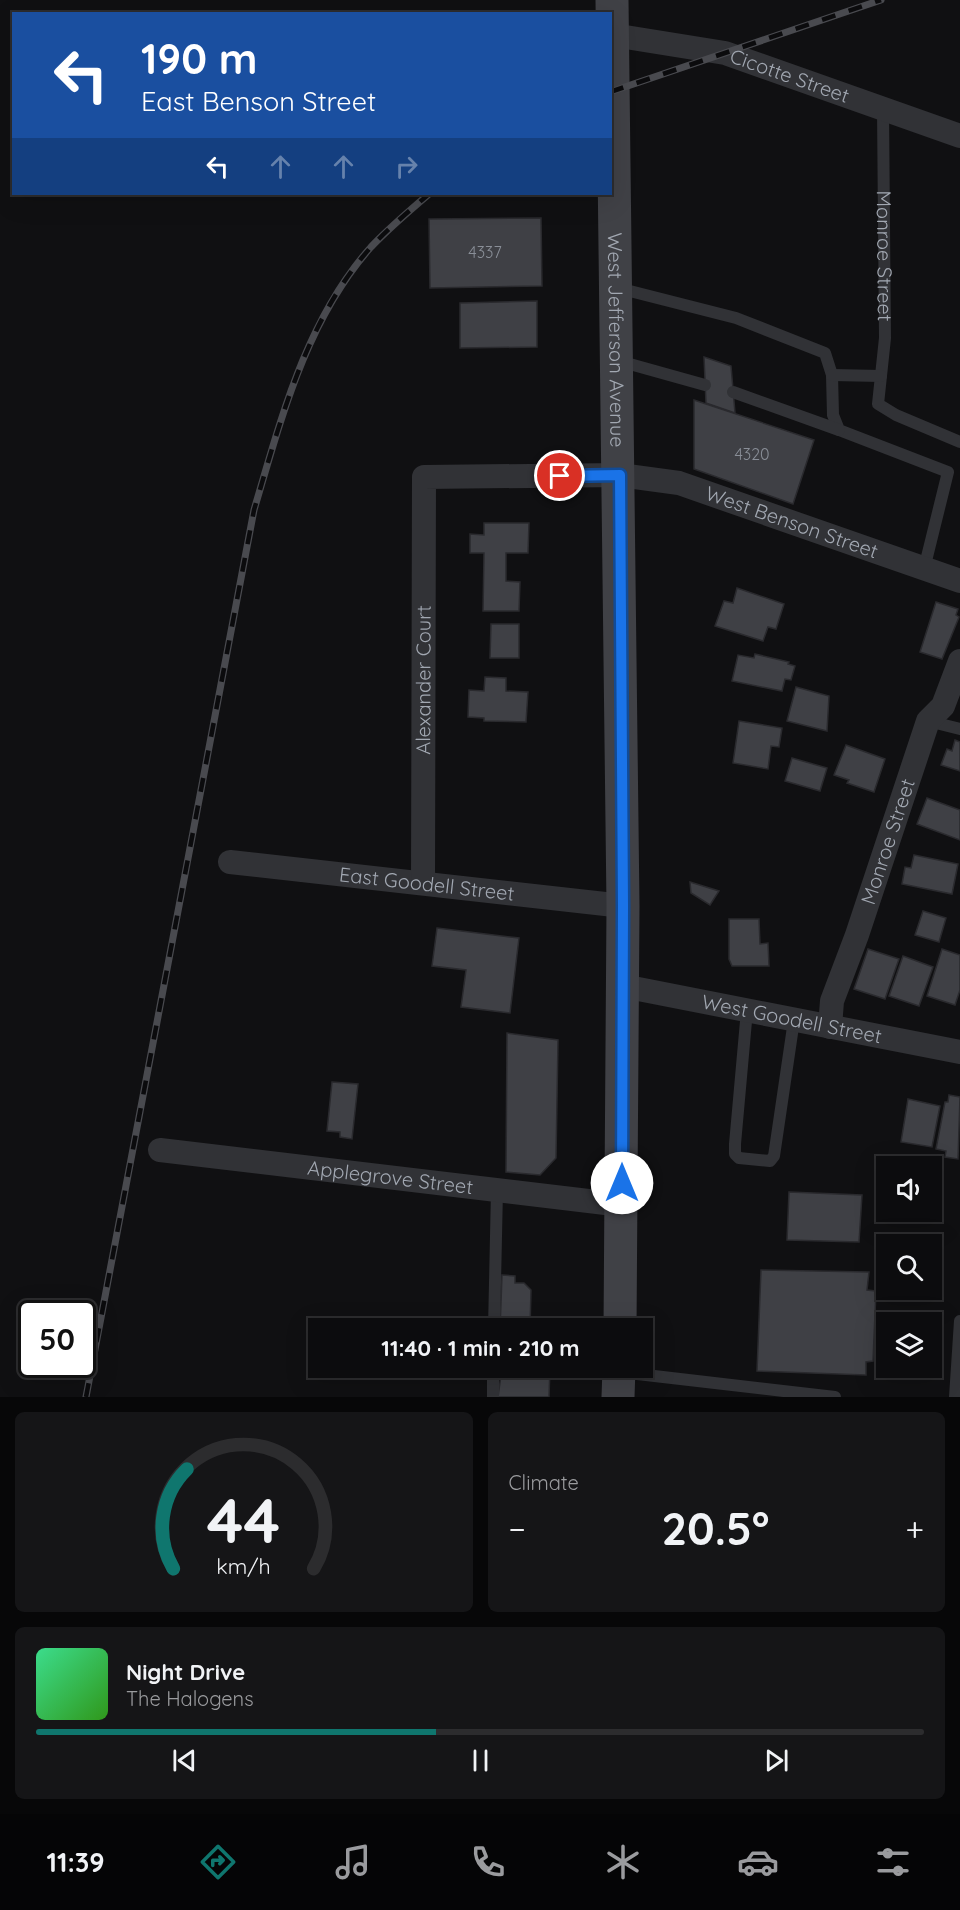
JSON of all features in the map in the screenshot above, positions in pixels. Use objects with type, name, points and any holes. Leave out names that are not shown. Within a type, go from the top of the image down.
[{"type":"main road","name":"West Jefferson Avenue","points":[[612,0],[620,475],[623,906],[620,1318]]},
{"type":"street","name":"Cicotte Street","points":[[613,35],[725,53],[960,136]]},
{"type":"street","name":"West Benson Street","points":[[423,477],[620,475],[679,483],[960,581]]},
{"type":"street","name":"Alexander Court","points":[[423,477],[423,882]]},
{"type":"street","name":"Monroe Street","points":[[830,1027],[832,1001],[858,935],[928,721],[943,706],[960,661]]},
{"type":"street","name":"East Goodell Street","points":[[230,862],[623,906]]},
{"type":"street","name":"West Goodell Street","points":[[623,986],[960,1052]]},
{"type":"street","name":"Applegrove Street","points":[[160,1150],[622,1205]]},
{"type":"lane","name":"Monroe Street","points":[[883,109],[885,338],[878,404],[960,442]]},
{"type":"lane","points":[[617,288],[736,318],[825,352],[832,375],[833,415],[839,430]]},
{"type":"lane","points":[[618,360],[705,385]]},
{"type":"lane","points":[[832,375],[881,376]]},
{"type":"lane","points":[[733,392],[948,472],[924,569]]},
{"type":"lane","points":[[928,721],[960,729]]},
{"type":"lane","points":[[747,1010],[735,1144],[735,1154],[739,1158],[770,1161],[774,1156],[794,1020]]},
{"type":"lane","points":[[494,1318],[497,1190]]},
{"type":"lane","points":[[955,1397],[960,1321]]},
{"type":"lane","points":[[493,1378],[493,1397]]},
{"type":"lane","points":[[618,1379],[835,1397]]},
{"type":"building","points":[[541,218],[542,286],[430,288],[429,219]]},
{"type":"building","points":[[537,301],[537,347],[460,348],[460,303]]},
{"type":"building","points":[[704,357],[731,366],[735,413],[706,403]]},
{"type":"building","points":[[694,400],[814,440],[793,504],[694,469]]},
{"type":"building","points":[[484,523],[529,523],[528,553],[506,553],[506,581],[520,582],[519,611],[483,611],[484,553],[470,553],[470,534],[484,535]]},
{"type":"building","points":[[737,588],[784,604],[776,629],[768,627],[763,641],[715,626],[724,601],[733,603]]},
{"type":"building","points":[[936,602],[958,609],[956,615],[959,617],[942,659],[920,652]]},
{"type":"building","points":[[491,624],[519,624],[519,658],[490,658]]},
{"type":"building","points":[[755,654],[789,662],[788,664],[795,666],[791,680],[785,679],[782,691],[732,681],[738,655],[754,658]]},
{"type":"building","points":[[485,677],[506,678],[506,691],[528,692],[526,722],[484,721],[484,718],[468,717],[469,690],[484,691]]},
{"type":"building","points":[[796,687],[829,696],[827,731],[787,721]]},
{"type":"building","points":[[739,721],[782,728],[779,747],[771,746],[768,769],[733,763]]},
{"type":"building","points":[[955,740],[960,742],[960,771],[941,765],[947,749],[952,751]]},
{"type":"building","points":[[846,745],[885,759],[874,792],[847,783],[849,780],[834,775]]},
{"type":"building","points":[[792,758],[827,768],[820,791],[785,781]]},
{"type":"building","points":[[927,798],[960,810],[960,840],[917,824]]},
{"type":"building","points":[[914,855],[958,864],[952,894],[902,884],[905,867],[911,868]]},
{"type":"building","points":[[690,882],[719,891],[710,905],[691,893]]},
{"type":"building","points":[[923,911],[946,918],[939,942],[915,935]]},
{"type":"building","points":[[729,919],[759,919],[760,944],[768,943],[769,966],[732,966],[729,959]]},
{"type":"building","points":[[437,928],[519,938],[510,1013],[461,1007],[466,970],[432,966]]},
{"type":"building","points":[[868,949],[899,959],[885,999],[854,989]]},
{"type":"building","points":[[942,949],[960,955],[960,990],[955,1005],[927,996]]},
{"type":"building","points":[[903,956],[933,967],[919,1006],[889,996]]},
{"type":"building","points":[[507,1033],[558,1040],[556,1158],[540,1175],[506,1172]]},
{"type":"building","points":[[332,1082],[358,1084],[352,1139],[340,1137],[340,1132],[327,1131]]},
{"type":"building","points":[[949,1095],[960,1097],[958,1159],[945,1157],[946,1151],[936,1149],[945,1102],[948,1102]]},
{"type":"building","points":[[908,1099],[940,1106],[932,1147],[901,1142]]},
{"type":"building","points":[[789,1192],[862,1195],[859,1242],[787,1240]]},
{"type":"building","points":[[761,1270],[869,1272],[867,1290],[876,1291],[873,1361],[866,1362],[866,1375],[757,1371]]},
{"type":"building","points":[[502,1275],[515,1276],[515,1283],[524,1283],[531,1290],[530,1318],[500,1318]]},
{"type":"building","points":[[501,1378],[550,1378],[549,1397],[498,1397]]},
{"type":"railway","points":[[612,91],[881,0]]},
{"type":"railway","points":[[86,1397],[254,510],[298,372],[329,306],[348,276],[371,247],[428,195]]},
{"type":"route","points":[[560,476],[620,475],[622,1183]]}]
